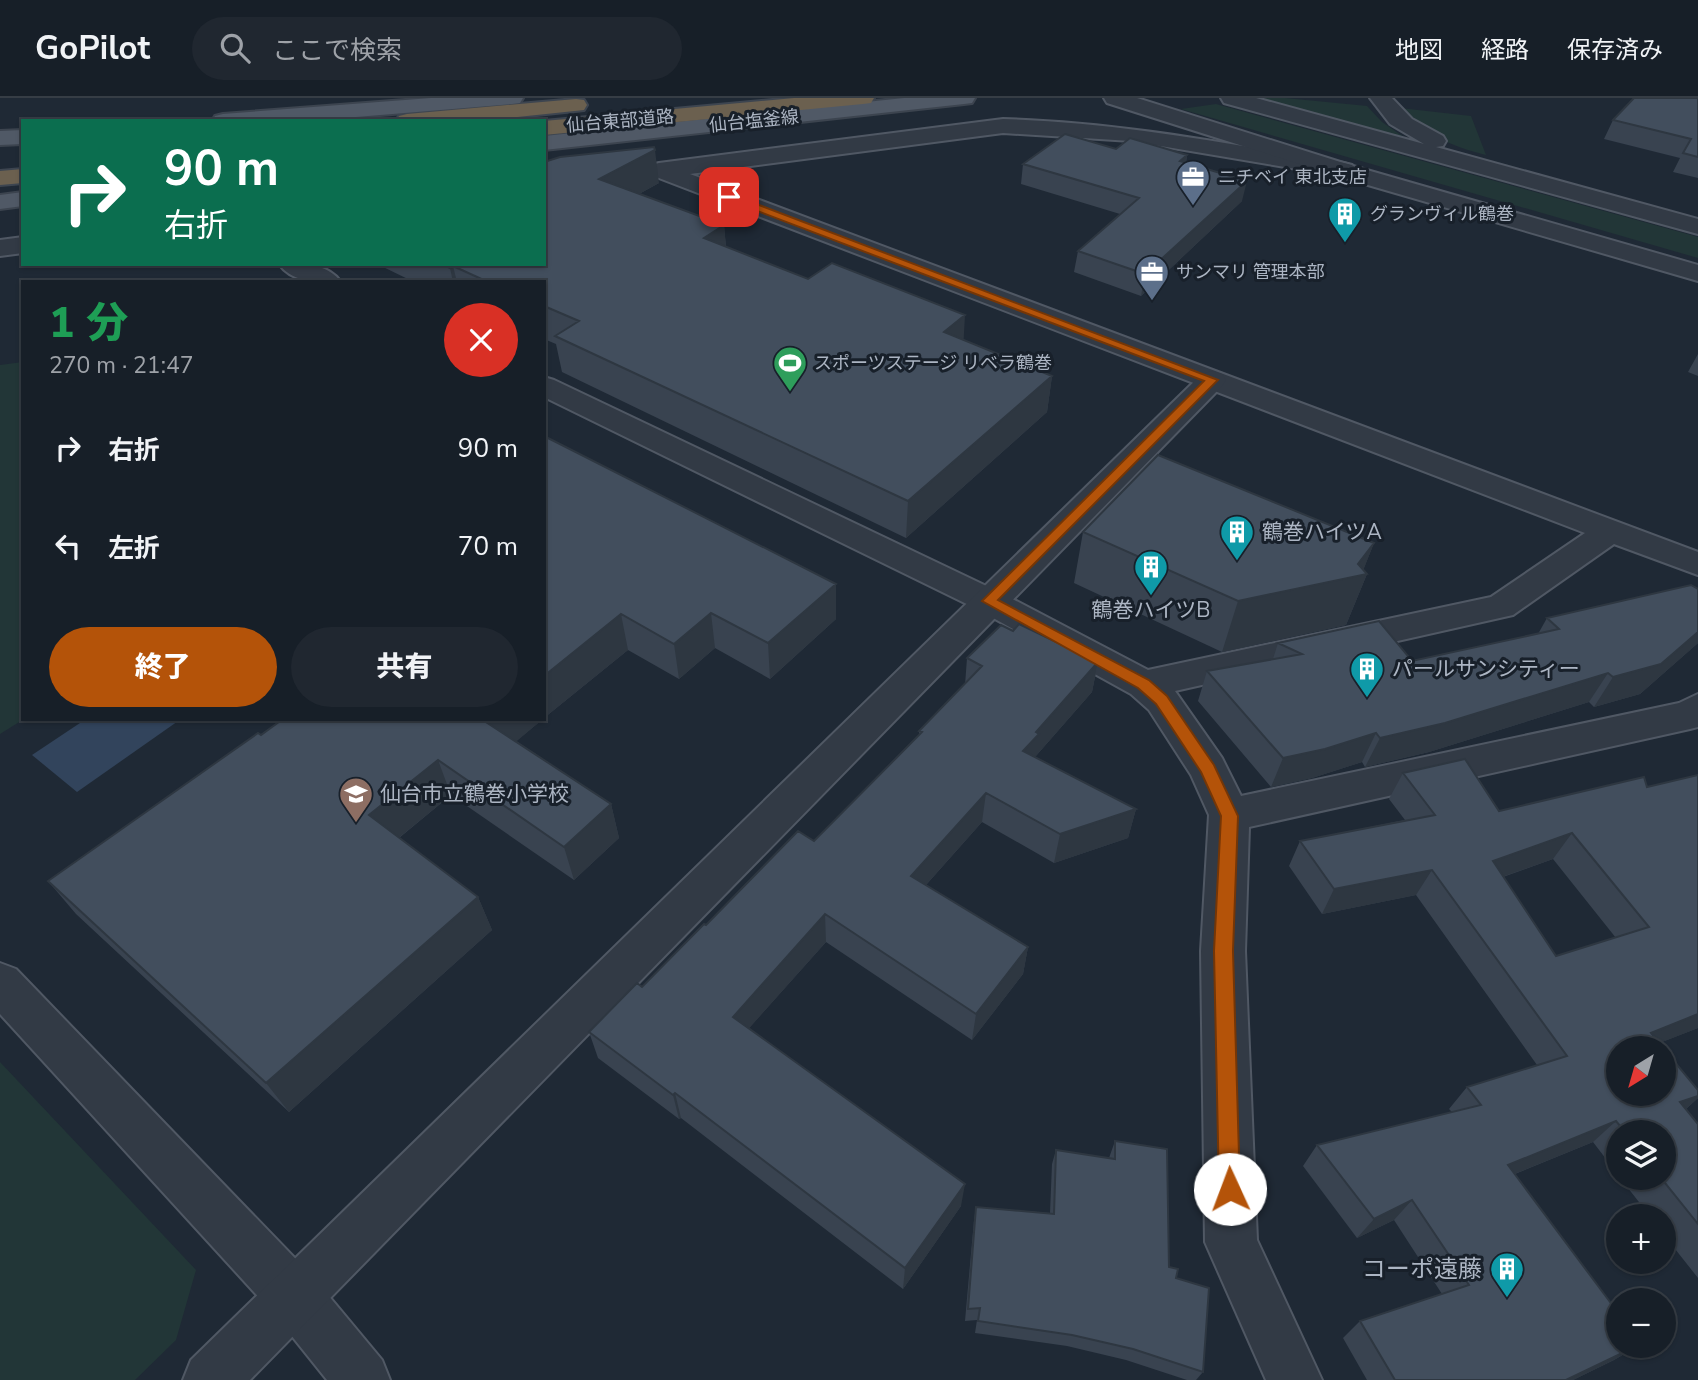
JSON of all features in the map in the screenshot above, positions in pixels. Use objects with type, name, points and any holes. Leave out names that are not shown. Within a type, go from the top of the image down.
[{"type":"highway","name":"仙台東部道路","points":[[429,119],[658,98]]},
{"type":"highway","name":"仙台東部道路","points":[[546,128],[863,98]]},
{"type":"highway","points":[[0,158],[21,156]]},
{"type":"highway","points":[[0,178],[21,176]]},
{"type":"main road","points":[[248,119],[512,98]]},
{"type":"main road","name":"仙台塩釜線","points":[[546,143],[964,98]]},
{"type":"main road","points":[[0,138],[21,137]]},
{"type":"main road","points":[[0,202],[21,199]]},
{"type":"street","points":[[1115,98],[1345,171],[1698,273]]},
{"type":"street","points":[[1232,98],[1698,227]]},
{"type":"street","points":[[1381,98],[1390,114],[1404,125],[1500,172]]},
{"type":"street","points":[[1345,171],[1107,131],[1003,126],[646,172],[1212,380],[1698,564]]},
{"type":"street","points":[[0,248],[21,245]]},
{"type":"street","points":[[296,266],[324,280]]},
{"type":"street","points":[[211,1380],[1212,380]]},
{"type":"street","points":[[546,387],[989,601],[1144,684],[1162,700],[1208,769],[1229,816],[1223,951],[1231,1242],[1294,1380]]},
{"type":"street","points":[[1144,684],[1501,607],[1611,531]]},
{"type":"street","points":[[1229,816],[1690,715],[1698,708]]},
{"type":"street","points":[[0,983],[294,1296],[362,1380]]},
{"type":"green space","points":[[1256,98],[1367,106],[1382,122],[1411,142]]},
{"type":"green space","points":[[1216,104],[1698,237],[1698,258],[1181,109]]},
{"type":"green space","points":[[1400,108],[1471,116],[1486,155],[1439,138]]},
{"type":"green space","points":[[21,362],[21,721],[0,734],[0,365]]},
{"type":"green space","points":[[0,1062],[196,1270],[176,1340],[135,1380],[0,1380]]},
{"type":"water","points":[[83,721],[178,721],[77,792],[32,755]]},
{"type":"building","points":[[1634,98],[1698,98],[1698,157],[1683,153],[1691,139],[1613,120]]},
{"type":"building","points":[[1065,134],[1116,149],[1130,138],[1187,155],[1180,161],[1247,181],[1145,274],[1078,251],[1139,198],[1023,164]]},
{"type":"building","points":[[654,147],[655,150],[599,179],[724,225],[704,238],[808,279],[832,263],[965,315],[944,332],[1052,376],[908,501],[555,336],[579,321],[546,307],[546,280],[484,280],[453,266],[546,266],[546,161],[560,157]]},
{"type":"building","points":[[546,437],[836,584],[768,643],[711,613],[674,644],[621,614],[546,674]]},
{"type":"building","points":[[1158,455],[1374,543],[1358,564],[1367,574],[1238,601],[1083,532]]},
{"type":"building","points":[[1691,585],[1698,589],[1698,632],[1661,664],[1613,677],[1608,673],[1445,723],[1380,738],[1376,733],[1325,749],[1283,758],[1207,671],[1302,654],[1278,643],[1379,621],[1412,661],[1559,629],[1547,618]]},
{"type":"building","points":[[1019,624],[1098,662],[1036,732],[1039,734],[1023,751],[1136,809],[1060,834],[986,793],[911,876],[1028,947],[976,1014],[825,914],[733,1017],[965,1184],[905,1268],[675,1093],[673,1095],[589,1032],[637,983],[642,987],[798,831],[814,841],[922,732],[919,731],[982,666],[967,658],[1001,625],[1013,631]]},
{"type":"building","points":[[280,721],[487,721],[611,804],[564,847],[438,760],[369,815],[478,897],[266,1083],[48,881],[258,733],[261,735]]},
{"type":"building","points":[[1465,759],[1499,811],[1644,777],[1647,787],[1698,775],[1698,1014],[1651,1033],[1654,1036],[1606,1036],[1606,1106],[1676,1106],[1676,1063],[1698,1090],[1698,1096],[1680,1102],[1698,1124],[1698,1224],[1671,1190],[1676,1190],[1676,1120],[1606,1120],[1606,1125],[1508,1165],[1606,1297],[1606,1358],[1612,1358],[1566,1380],[1395,1380],[1360,1321],[1469,1285],[1412,1200],[1374,1219],[1317,1145],[1481,1105],[1467,1087],[1567,1056],[1432,870],[1334,889],[1300,841],[1435,815],[1403,773]],"holes":[[[1572,833],[1649,927],[1556,956],[1493,861]]]},
{"type":"building","points":[[1115,1141],[1167,1149],[1169,1267],[1178,1269],[1176,1278],[1209,1288],[1203,1372],[1133,1349],[1072,1335],[978,1321],[980,1308],[968,1309],[976,1207],[1054,1214],[1056,1150],[1115,1159]]},
{"type":"place","name":"ニチベイ 東北支店","points":[[1193,207]]},
{"type":"place","name":"グランヴィル鶴巻","points":[[1345,244]]},
{"type":"place","name":"サンマリ 管理本部","points":[[1152,302]]},
{"type":"place","name":"スポーツステージ リベラ鶴巻","points":[[790,393]]},
{"type":"place","name":"鶴巻ハイツA","points":[[1237,562]]},
{"type":"place","name":"鶴巻ハイツB","points":[[1151,597]]},
{"type":"place","name":"パールサンシティー","points":[[1367,699]]},
{"type":"place","name":"仙台市立鶴巻小学校","points":[[356,824]]},
{"type":"place","name":"コーポ遠藤","points":[[1507,1299]]},
{"type":"route","points":[[729,197],[1212,380],[989,601],[1144,684],[1162,700],[1208,769],[1229,816],[1223,951],[1230,1189]]}]
